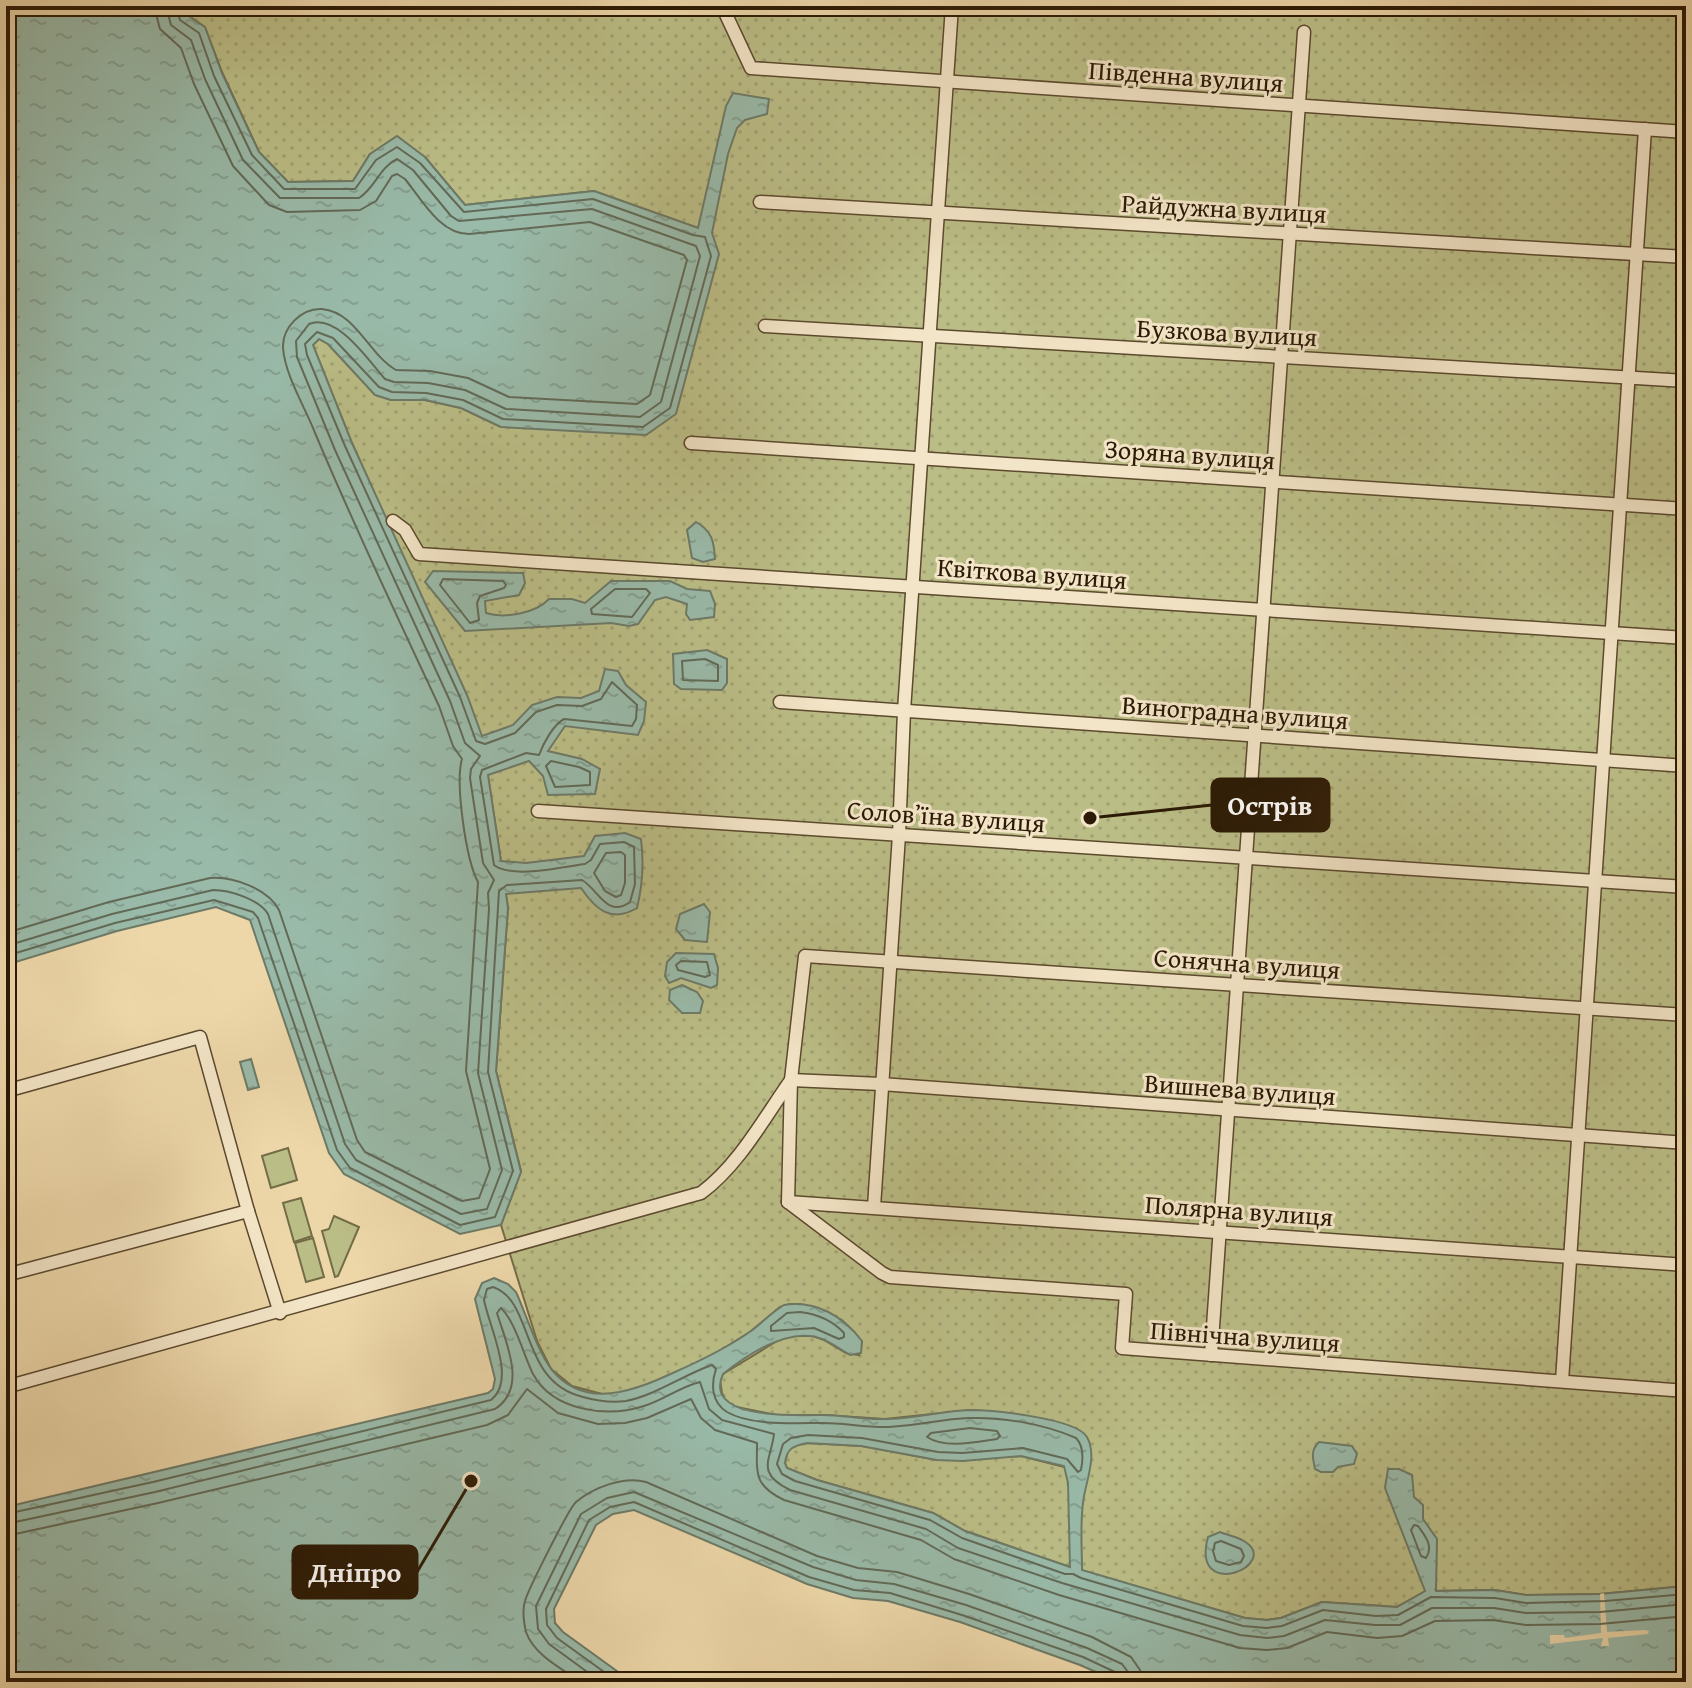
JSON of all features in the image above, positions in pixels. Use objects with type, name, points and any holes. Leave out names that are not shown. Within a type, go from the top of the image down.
[{"type":"street","name":"Південна вулиця","points":[[722,6],[751,68],[1686,132]]},
{"type":"street","points":[[874,1207],[952,6]]},
{"type":"street","points":[[1211,1355],[1304,32]]},
{"type":"street","points":[[1562,1381],[1645,129]]},
{"type":"street","name":"Райдужна вулиця","points":[[760,202],[1686,257]]},
{"type":"street","name":"Бузкова вулиця","points":[[765,326],[1686,381]]},
{"type":"street","name":"Зоряна вулиця","points":[[691,443],[1686,509]]},
{"type":"street","name":"Квіткова вулиця","points":[[393,521],[405,530],[419,554],[1686,638]]},
{"type":"street","name":"Виноградна вулиця","points":[[780,702],[1686,766]]},
{"type":"street","name":"Соловʼїна вулиця","points":[[538,811],[1686,887]]},
{"type":"street","name":"Сонячна вулиця","points":[[791,1080],[805,956],[1686,1015]]},
{"type":"street","points":[[6,1091],[200,1037],[280,1313]]},
{"type":"street","points":[[788,1202],[791,1080]]},
{"type":"street","points":[[6,1387],[701,1193],[737,1157],[791,1080]]},
{"type":"street","name":"Вишнева вулиця","points":[[791,1080],[1686,1143]]},
{"type":"street","name":"Полярна вулиця","points":[[788,1202],[1686,1265]]},
{"type":"street","name":"Північна вулиця","points":[[788,1202],[890,1277],[1126,1294],[1122,1348],[1686,1391]]},
{"type":"street","points":[[6,1275],[248,1211]]},
{"type":"green space","points":[[183,6],[1686,6],[1686,1586],[1600,1594],[1426,1591],[1397,1607],[1322,1602],[1281,1618],[1245,1618],[1070,1567],[965,1531],[933,1513],[817,1480],[787,1468],[788,1450],[807,1443],[862,1446],[937,1460],[1021,1456],[1076,1470],[970,1410],[885,1419],[776,1415],[732,1406],[722,1393],[720,1380],[723,1374],[782,1338],[813,1336],[846,1353],[859,1355],[862,1342],[842,1320],[800,1304],[780,1307],[750,1332],[708,1358],[640,1389],[602,1394],[572,1386],[551,1369],[537,1341],[501,1225],[521,1171],[496,1071],[508,908],[482,737],[352,443],[313,345],[319,339],[328,344],[375,395],[391,400],[425,400],[461,408],[501,427],[712,233],[594,191],[465,205],[425,157],[370,154],[353,181],[288,182],[259,152],[205,28],[186,14]]},
{"type":"green space","points":[[288,1148],[297,1180],[271,1188],[262,1156]]},
{"type":"green space","points":[[301,1198],[312,1236],[294,1242],[283,1203]]},
{"type":"green space","points":[[334,1216],[359,1227],[335,1277],[322,1231],[329,1229]]},
{"type":"green space","points":[[313,1238],[324,1277],[306,1282],[295,1243]]},
{"type":"water","points":[[6,6],[183,6],[186,14],[205,27],[222,73],[259,152],[288,182],[353,181],[370,154],[397,136],[425,157],[465,205],[594,191],[698,228],[726,106],[733,93],[769,99],[767,114],[745,120],[737,128],[728,154],[712,233],[719,254],[676,414],[646,435],[501,427],[461,408],[425,400],[391,400],[375,395],[328,344],[319,339],[313,345],[352,443],[467,695],[482,736],[513,725],[532,705],[557,697],[581,698],[599,691],[605,669],[618,671],[626,685],[646,702],[644,721],[638,735],[565,726],[548,751],[582,759],[600,769],[595,794],[548,795],[543,776],[529,761],[488,775],[501,861],[526,863],[584,856],[595,836],[625,833],[641,839],[642,857],[642,882],[637,908],[628,912],[605,912],[592,903],[581,888],[506,894],[508,908],[496,1071],[521,1172],[501,1225],[460,1234],[344,1174],[329,1153],[250,920],[216,907],[117,931],[6,965]]},
{"type":"water","points":[[696,522],[711,537],[715,559],[703,562],[692,558],[687,530]]},
{"type":"water","points":[[433,571],[523,573],[525,583],[519,595],[485,601],[486,613],[494,615],[528,611],[549,599],[572,599],[585,603],[611,581],[670,581],[687,589],[710,591],[715,604],[714,617],[690,620],[686,614],[687,604],[666,597],[655,600],[638,624],[629,626],[611,623],[465,631],[425,582]]},
{"type":"water","points":[[707,650],[727,659],[727,683],[722,690],[681,689],[674,684],[673,654]]},
{"type":"water","points":[[704,904],[710,912],[707,942],[685,940],[676,929],[680,914]]},
{"type":"water","points":[[676,953],[714,954],[718,968],[717,985],[711,988],[681,978],[669,983],[665,976],[667,962]]},
{"type":"water","points":[[682,985],[697,992],[703,1001],[700,1013],[682,1013],[669,1000],[670,990]]},
{"type":"water","points":[[251,1059],[259,1087],[248,1090],[240,1062]]},
{"type":"water","points":[[494,1278],[508,1284],[516,1292],[537,1344],[552,1370],[565,1383],[596,1393],[628,1390],[695,1363],[742,1337],[784,1305],[807,1305],[828,1312],[846,1324],[862,1341],[861,1353],[850,1355],[810,1336],[783,1339],[756,1351],[723,1374],[720,1389],[726,1400],[739,1408],[756,1412],[869,1419],[970,1410],[996,1412],[1051,1420],[1080,1430],[1087,1437],[1091,1453],[1082,1511],[1082,1570],[1245,1618],[1281,1618],[1322,1602],[1397,1607],[1425,1591],[1385,1488],[1388,1469],[1399,1469],[1412,1475],[1414,1497],[1423,1505],[1423,1519],[1437,1539],[1436,1591],[1600,1594],[1686,1586],[1686,1682],[1119,1682],[960,1622],[888,1601],[853,1598],[807,1584],[634,1510],[613,1514],[596,1525],[554,1609],[555,1623],[563,1632],[632,1682],[6,1682],[6,1507],[488,1393],[493,1389],[495,1379],[475,1299],[482,1283]],"holes":[[[798,1445],[861,1446],[937,1460],[1021,1456],[1064,1466],[1068,1483],[1070,1567],[965,1531],[933,1513],[817,1480],[787,1468],[785,1463],[787,1454]]]},
{"type":"water","points":[[1319,1442],[1352,1446],[1357,1454],[1354,1464],[1338,1467],[1333,1472],[1315,1469],[1313,1452]]},
{"type":"water","points":[[1220,1532],[1244,1541],[1253,1550],[1252,1560],[1245,1568],[1222,1574],[1212,1569],[1206,1557],[1208,1537]]},
{"type":"pier","points":[[1604,1593],[1607,1632],[1645,1630],[1649,1631],[1648,1634],[1608,1638],[1609,1646],[1601,1646],[1603,1638],[1550,1644],[1550,1635],[1564,1635],[1565,1638],[1601,1633],[1600,1594]]},
{"type":"place","name":"Острів","points":[[1090,818]]},
{"type":"place","name":"Дніпро","points":[[471,1481]]}]
